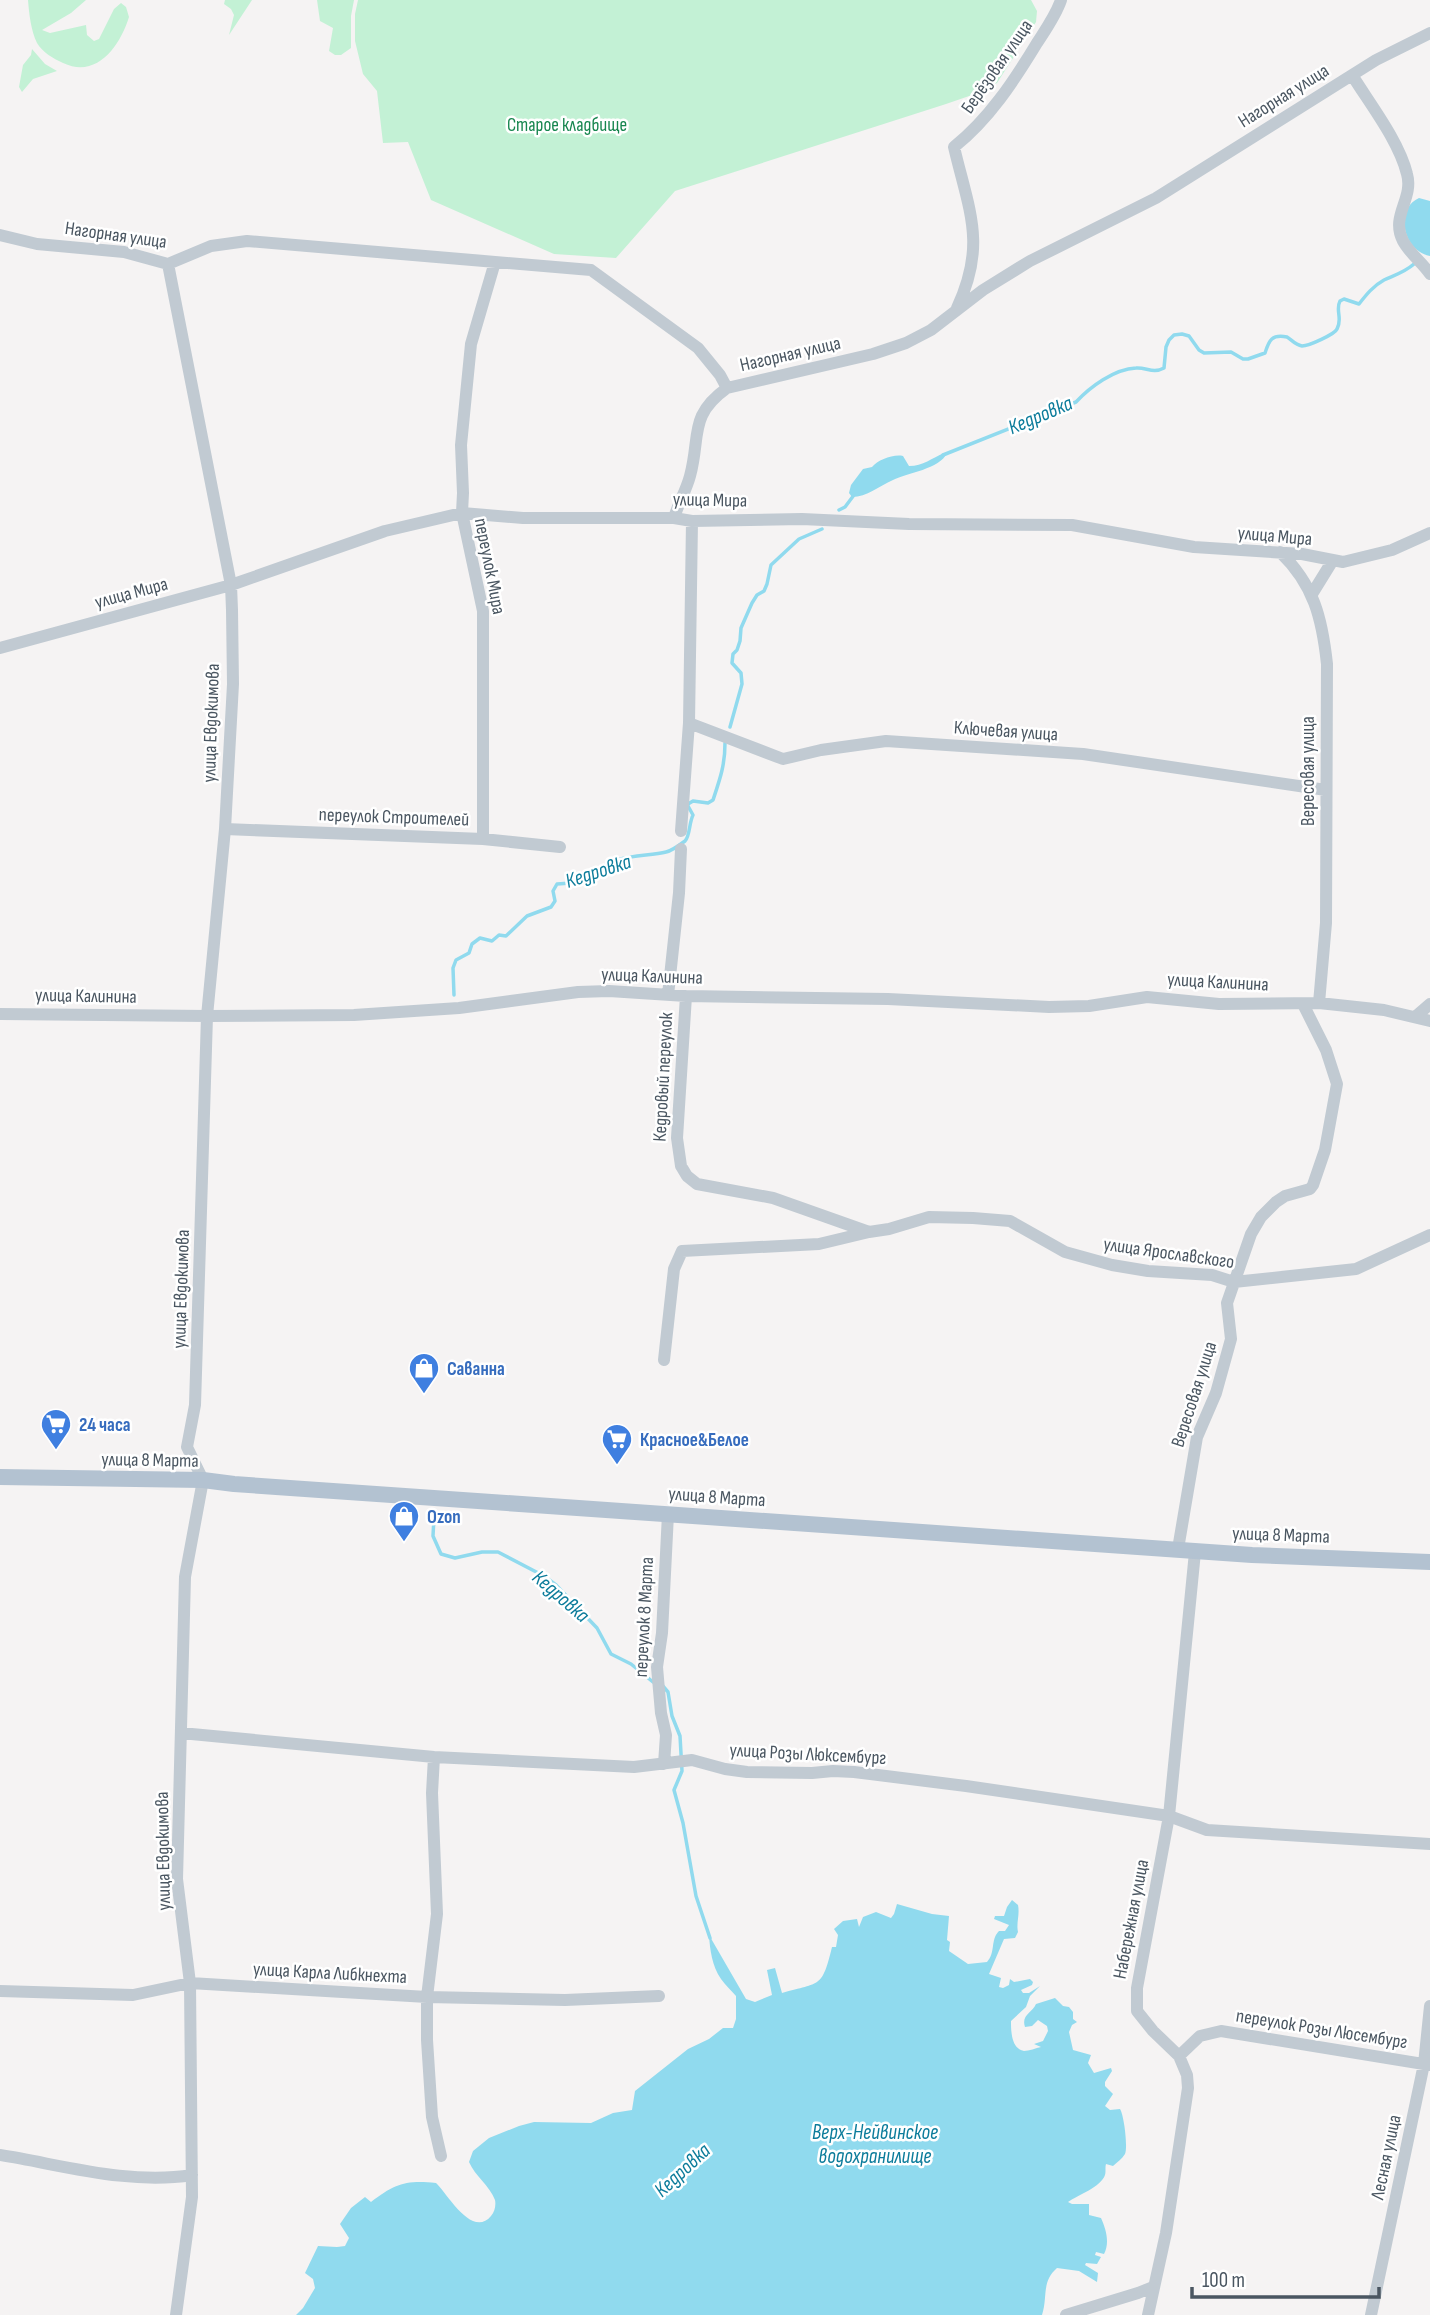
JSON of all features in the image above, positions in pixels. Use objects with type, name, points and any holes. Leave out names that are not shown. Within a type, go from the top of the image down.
[{"type":"main road","name":"улица 8 Марта","points":[[0,1478],[203,1480],[1195,1552],[1430,1562]]},
{"type":"street","name":"Берёзовая улица","points":[[956,310],[968,285],[973,265],[974,236],[954,147],[978,126],[1010,84],[1049,24],[1061,0]]},
{"type":"street","name":"Нагорная улица","points":[[0,235],[37,244],[124,252],[168,264],[211,246],[247,241],[591,270],[698,348],[727,388],[860,357],[906,343],[931,330],[956,310],[1030,261],[1156,198],[1376,60],[1430,33]]},
{"type":"street","points":[[1352,75],[1390,135],[1406,168],[1409,194],[1398,218],[1398,226],[1409,252],[1430,274]]},
{"type":"street","name":"переулок Мира","points":[[483,839],[483,611],[461,513],[461,446],[471,344],[495,261]]},
{"type":"street","name":"улица Евдокимова","points":[[168,264],[231,585],[233,684],[225,829],[207,1016],[195,1405],[187,1447],[203,1480],[185,1577],[177,1879],[190,1983],[192,2175],[190,2224],[176,2315]]},
{"type":"street","points":[[674,518],[691,475],[700,418],[711,399],[727,388]]},
{"type":"street","name":"улица Мира","points":[[0,648],[231,585],[385,531],[461,513],[523,518],[674,518],[692,521],[802,519],[920,524],[1072,525],[1194,547],[1280,552],[1343,562],[1392,550],[1430,533]]},
{"type":"street","points":[[681,831],[689,723],[692,521]]},
{"type":"street","name":"Вересовая улица","points":[[1280,552],[1300,573],[1312,594],[1325,642],[1327,664],[1326,923],[1319,1003]]},
{"type":"street","points":[[1312,594],[1333,560]]},
{"type":"street","name":"Ключевая улица","points":[[689,723],[783,759],[821,750],[886,741],[1083,754],[1326,790]]},
{"type":"street","name":"переулок Строителей","points":[[225,829],[483,839],[560,847]]},
{"type":"street","name":"Кедровый переулок","points":[[668,995],[681,849]]},
{"type":"street","name":"улица Калинина","points":[[0,1014],[354,1015],[471,1007],[551,995],[609,991],[686,996],[888,999],[1049,1007],[1089,1006],[1147,997],[1219,1004],[1319,1003],[1384,1010],[1430,1021]]},
{"type":"street","name":"Кедровый переулок","points":[[686,996],[677,1138],[681,1166],[687,1176],[697,1184],[773,1198],[869,1232]]},
{"type":"street","name":"Вересовая улица","points":[[1178,1549],[1197,1437],[1216,1392],[1231,1339],[1227,1303],[1251,1234],[1261,1217],[1285,1196],[1310,1189],[1317,1178],[1325,1150],[1337,1084],[1326,1050],[1303,1004]]},
{"type":"street","points":[[1415,1017],[1430,1004]]},
{"type":"street","name":"улица Ярославского","points":[[664,1360],[674,1269],[682,1251],[820,1244],[939,1216],[1010,1221],[1065,1252],[1086,1259],[1149,1271],[1212,1275],[1234,1283],[1356,1269],[1430,1235]]},
{"type":"street","name":"переулок 8 Марта","points":[[668,1514],[662,1633],[657,1667],[661,1713],[675,1762]]},
{"type":"street","name":"Набережная улица","points":[[1179,2056],[1137,2011],[1137,1988],[1169,1816],[1195,1552]]},
{"type":"street","name":"улица Розы Люксембург","points":[[181,1733],[434,1757],[634,1767],[675,1762],[747,1772],[812,1773],[833,1770],[966,1786],[1169,1816],[1207,1830],[1430,1844]]},
{"type":"street","points":[[434,1757],[432,1793],[437,1914],[427,1997],[432,2117],[441,2156]]},
{"type":"street","name":"улица Карла Либкнехта","points":[[0,1991],[133,1995],[190,1983],[427,1997],[565,2000],[659,1996]]},
{"type":"street","name":"Лесная улица","points":[[1371,2315],[1427,2065],[1430,2006]]},
{"type":"street","name":"переулок Розы Люсембург","points":[[1179,2056],[1200,2036],[1221,2031],[1427,2065]]},
{"type":"street","points":[[1148,2315],[1166,2233],[1186,2105],[1187,2075],[1179,2056]]},
{"type":"street","points":[[0,2155],[132,2176],[161,2178],[192,2175]]},
{"type":"street","points":[[1066,2315],[1153,2287]]},
{"type":"green space","points":[[28,0],[86,0],[71,13],[42,30],[50,33],[86,25],[87,35],[94,41],[99,39],[114,9],[121,3],[126,7],[129,17],[120,39],[105,57],[86,67],[75,67],[56,59],[39,46],[32,28]]},
{"type":"green space","points":[[225,0],[252,0],[229,35],[234,15],[224,4]]},
{"type":"green space","points":[[317,0],[354,0],[351,48],[341,55],[329,51],[333,28],[320,21]]},
{"type":"green space","name":"Старое кладбище","points":[[358,0],[1031,0],[1037,11],[1036,22],[997,83],[946,104],[675,191],[616,258],[554,254],[431,200],[408,142],[383,143],[377,91],[363,74],[355,41]]},
{"type":"green space","points":[[32,49],[45,64],[57,71],[33,79],[22,92],[19,87],[23,65]]},
{"type":"water","points":[[1419,198],[1430,201],[1430,256],[1413,246],[1405,229],[1406,211],[1411,203]]},
{"type":"water","points":[[947,453],[931,467],[893,480],[857,497],[852,497],[849,493],[851,485],[863,469],[886,458],[903,456],[909,466],[914,466]]},
{"type":"water","name":"Верх-Нейвинское водохранилище","points":[[1012,1900],[1018,1905],[1018,1932],[1015,1938],[1004,1939],[989,1974],[1001,1978],[999,1987],[1003,1988],[1009,1985],[1010,1979],[1014,1982],[1030,1979],[1032,1985],[1021,1990],[1023,1993],[1029,1993],[1040,1986],[1030,1996],[1026,2007],[1011,2021],[1014,2043],[1024,2051],[1041,2047],[1034,2044],[1043,2041],[1048,2031],[1047,2026],[1038,2020],[1032,2026],[1025,2027],[1024,2023],[1036,2004],[1055,1998],[1063,2006],[1069,2007],[1073,2012],[1073,2019],[1077,2022],[1069,2032],[1073,2050],[1091,2055],[1088,2063],[1094,2073],[1111,2068],[1105,2086],[1113,2094],[1105,2106],[1110,2110],[1120,2109],[1126,2138],[1125,2154],[1113,2166],[1106,2164],[1103,2179],[1068,2202],[1089,2204],[1089,2215],[1101,2218],[1103,2222],[1107,2236],[1106,2250],[1104,2254],[1096,2252],[1095,2255],[1101,2257],[1097,2264],[1085,2265],[1098,2273],[1097,2282],[1079,2271],[1057,2268],[1047,2284],[1042,2315],[296,2315],[315,2288],[313,2279],[305,2273],[318,2246],[345,2246],[349,2238],[340,2224],[351,2208],[365,2197],[371,2202],[401,2185],[416,2182],[436,2183],[460,2212],[476,2222],[484,2222],[493,2213],[495,2200],[469,2162],[473,2151],[489,2138],[534,2122],[591,2123],[613,2113],[632,2110],[635,2091],[688,2049],[709,2039],[723,2028],[733,2028],[736,2019],[736,1996],[715,1969],[709,1935],[746,1999],[755,2002],[772,1995],[767,1970],[775,1968],[782,1993],[818,1981],[825,1970],[832,1947],[836,1947],[838,1935],[834,1929],[843,1921],[857,1919],[859,1927],[863,1917],[876,1912],[891,1918],[897,1904],[949,1916],[949,1951],[968,1964],[987,1962],[996,1935],[999,1931],[1005,1931],[1009,1925],[994,1919],[995,1916],[1004,1916]]},
{"type":"waterway","name":"Кедровка","points":[[943,455],[1076,402],[1111,375],[1128,369],[1164,368],[1166,347],[1174,335],[1189,336],[1204,353],[1231,352],[1243,359],[1265,353],[1270,341],[1278,336],[1287,337],[1302,346],[1316,342],[1337,329],[1340,301],[1344,299],[1359,304],[1380,282],[1414,264]]},
{"type":"waterway","name":"Кедровка","points":[[839,510],[845,507],[854,495]]},
{"type":"waterway","name":"Кедровка","points":[[730,727],[742,684],[741,673],[732,663],[733,654],[737,650],[741,628],[752,603],[757,595],[764,591],[771,565],[799,539],[822,529]]},
{"type":"waterway","name":"Кедровка","points":[[454,995],[453,968],[456,960],[469,953],[472,944],[480,938],[492,941],[499,935],[506,936],[527,916],[551,907],[555,901],[553,891],[557,884],[571,883],[575,877],[598,872],[604,866],[620,859],[668,851],[685,841],[693,815],[688,804],[693,801],[708,803],[713,800],[723,765],[725,743]]},
{"type":"waterway","name":"Кедровка","points":[[434,1517],[433,1536],[441,1554],[455,1558],[482,1552],[498,1552],[544,1576],[597,1628],[611,1654],[631,1664],[653,1682]]},
{"type":"waterway","name":"Кедровка","points":[[662,1685],[668,1692],[672,1716],[680,1736],[682,1771],[674,1790],[683,1823],[696,1896],[710,1938]]},
{"type":"place","name":"Саванна","points":[[424,1395]]},
{"type":"place","name":"24 часа","points":[[56,1451]]},
{"type":"place","name":"Красное&Белое","points":[[617,1466]]},
{"type":"place","name":"Ozon","points":[[404,1543]]}]
